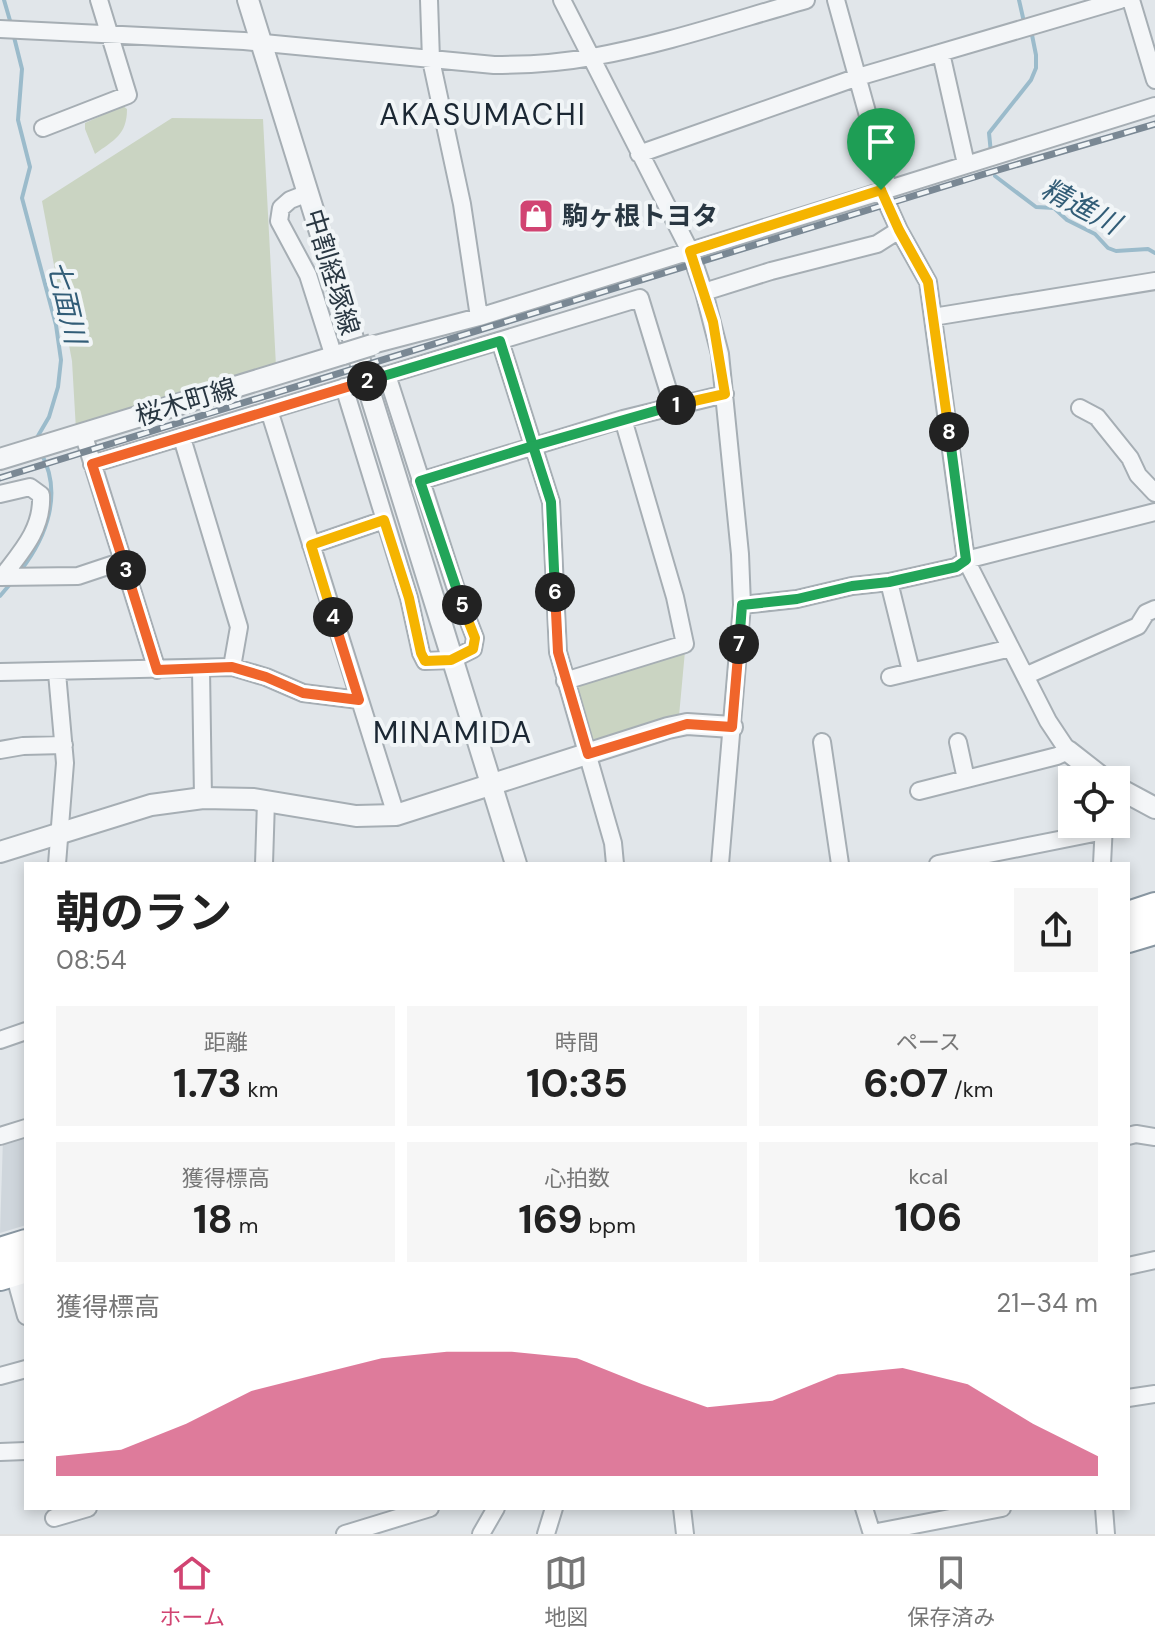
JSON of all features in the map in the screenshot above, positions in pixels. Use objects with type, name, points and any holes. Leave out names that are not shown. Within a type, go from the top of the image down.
[{"type":"highway","points":[[1130,914],[1155,906]]},
{"type":"highway","points":[[1130,938],[1155,931]]},
{"type":"highway","points":[[10,1267],[24,1246]]},
{"type":"street","points":[[43,128],[128,95],[99,0]]},
{"type":"street","name":"中割経塚線","points":[[248,0],[515,862]]},
{"type":"street","points":[[429,0],[431,60],[462,204],[479,317]]},
{"type":"street","points":[[562,0],[690,251],[720,354],[740,554],[742,605],[720,862]]},
{"type":"street","points":[[2,29],[262,43],[494,65],[591,58],[806,0]]},
{"type":"street","points":[[836,0],[884,189],[899,230],[928,282],[966,560],[1048,721],[1068,751],[1087,766]]},
{"type":"street","points":[[639,154],[858,77],[1120,0]]},
{"type":"street","points":[[1131,0],[1155,80]]},
{"type":"street","points":[[941,53],[966,164]]},
{"type":"street","points":[[372,345],[479,317],[1155,106]]},
{"type":"street","points":[[308,193],[290,200],[281,208],[279,221],[308,275],[338,356]]},
{"type":"street","points":[[704,292],[877,244],[899,230]]},
{"type":"street","points":[[933,317],[1155,281]]},
{"type":"street","points":[[92,464],[640,298],[673,406]]},
{"type":"street","points":[[500,341],[551,502],[558,652],[613,843],[615,862]]},
{"type":"street","name":"桜木町線","points":[[0,459],[372,345]]},
{"type":"street","points":[[347,387],[409,598],[421,653],[425,661],[451,660],[473,649],[475,638],[384,376]]},
{"type":"street","points":[[420,481],[623,419],[725,394]]},
{"type":"street","points":[[1080,408],[1097,417],[1130,458],[1138,475],[1155,493]]},
{"type":"street","points":[[269,410],[396,815]]},
{"type":"street","points":[[565,681],[685,644],[675,597],[623,419]]},
{"type":"street","points":[[83,433],[157,670]]},
{"type":"street","points":[[182,438],[239,627],[232,667]]},
{"type":"street","points":[[0,494],[30,487],[41,495],[38,523],[2,577]]},
{"type":"street","points":[[742,605],[797,599],[956,567],[966,560],[1155,512]]},
{"type":"street","points":[[311,545],[384,520]]},
{"type":"street","points":[[2,577],[78,576],[123,561]]},
{"type":"street","points":[[889,582],[911,671]]},
{"type":"street","points":[[1025,676],[1138,626],[1146,613],[1155,609]]},
{"type":"street","points":[[890,677],[1011,648]]},
{"type":"street","points":[[0,672],[232,667],[303,693],[359,700]]},
{"type":"street","points":[[201,669],[203,798]]},
{"type":"street","points":[[57,673],[64,745],[64,792],[57,862]]},
{"type":"street","points":[[0,852],[151,805],[203,798],[266,801],[356,816],[396,815],[687,724],[732,727]]},
{"type":"street","points":[[822,742],[840,862]]},
{"type":"street","points":[[958,742],[966,779]]},
{"type":"street","points":[[0,750],[64,745]]},
{"type":"street","points":[[919,791],[1068,751]]},
{"type":"street","points":[[1130,795],[1155,808]]},
{"type":"street","points":[[264,862],[266,801]]},
{"type":"street","points":[[947,862],[1058,837]]},
{"type":"street","points":[[1102,862],[1103,838]]},
{"type":"street","points":[[0,1040],[24,1032]]},
{"type":"street","points":[[0,1136],[24,1129]]},
{"type":"street","points":[[1130,1136],[1155,1137]]},
{"type":"street","points":[[1130,1266],[1155,1260]]},
{"type":"street","points":[[10,1267],[24,1310]]},
{"type":"street","points":[[0,1376],[24,1370]]},
{"type":"street","points":[[1130,1398],[1155,1394]]},
{"type":"street","points":[[0,1452],[24,1451]]},
{"type":"street","points":[[54,1520],[82,1510]]},
{"type":"street","points":[[345,1534],[423,1510]]},
{"type":"street","points":[[481,1534],[495,1510]]},
{"type":"street","points":[[546,1534],[553,1510]]},
{"type":"street","points":[[682,1510],[685,1534]]},
{"type":"street","points":[[865,1510],[872,1534],[992,1510]]},
{"type":"street","points":[[1104,1510],[1106,1534]]},
{"type":"shaded area","points":[[24,1133],[24,1226],[0,1233],[3,1139]]},
{"type":"green space","points":[[123,106],[127,109],[122,131],[95,154],[85,123]]},
{"type":"green space","points":[[172,118],[263,119],[276,366],[76,430],[72,361],[42,201]]},
{"type":"green space","points":[[685,651],[679,716],[594,740],[588,737],[574,690],[576,683]]},
{"type":"waterway","name":"七面川","points":[[4,0],[11,24]]},
{"type":"waterway","points":[[1019,0],[1024,22]]},
{"type":"waterway","name":"七面川","points":[[13,33],[22,69],[18,120],[30,167],[22,198],[56,325],[61,360],[58,387],[49,417],[35,441]]},
{"type":"waterway","points":[[991,153],[989,133],[1031,80],[1036,68],[1032,35]]},
{"type":"waterway","name":"精進川","points":[[995,176],[1036,207],[1054,208],[1067,220],[1095,234],[1108,248],[1116,251],[1148,249],[1155,253]]},
{"type":"waterway","name":"七面川","points":[[21,570],[38,543],[49,514],[51,483],[41,453]]},
{"type":"waterway","name":"七面川","points":[[0,596],[11,583]]},
{"type":"railway","points":[[0,478],[1155,124]]},
{"type":"place","name":"駒ヶ根トヨタ","points":[[536,216]]},
{"type":"district","name":"AKASUMACHI","points":[[483,115]]},
{"type":"district","name":"MINAMIDA","points":[[453,733]]},
{"type":"route","points":[[881,190],[690,251],[713,322],[725,394],[623,419],[533,446],[500,341],[92,464],[157,670],[232,667],[303,693],[359,700],[311,545],[384,520],[425,661],[451,660],[473,649],[475,638],[420,481],[533,446],[551,502],[558,652],[588,754],[687,724],[732,727],[742,605],[797,599],[852,586],[889,582],[956,567],[966,560],[928,282],[881,190]]}]
